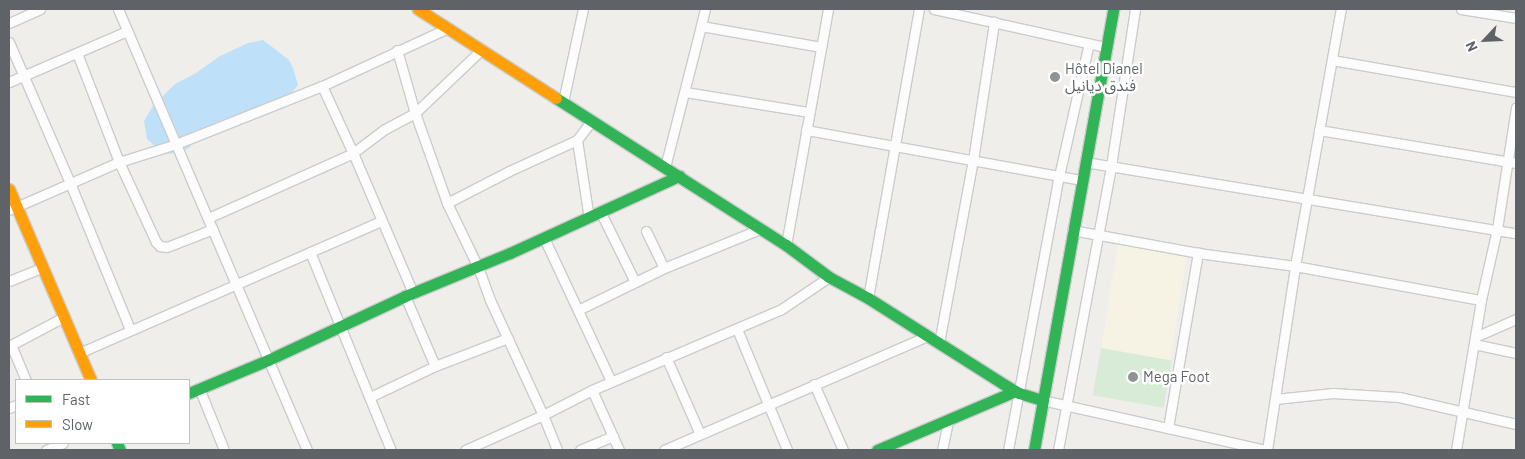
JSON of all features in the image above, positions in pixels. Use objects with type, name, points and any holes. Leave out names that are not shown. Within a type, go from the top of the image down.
[{"type":"street","points":[[9,23],[40,9]]},
{"type":"street","points":[[118,9],[307,450]]},
{"type":"street","points":[[418,9],[786,245],[829,277],[868,298],[1017,392],[1042,400],[1266,450],[1295,266],[1341,9]]},
{"type":"street","points":[[665,167],[704,9]]},
{"type":"street","points":[[786,245],[828,9]]},
{"type":"street","points":[[868,298],[919,9]]},
{"type":"street","points":[[934,9],[1106,47]]},
{"type":"street","points":[[1034,450],[1113,9]]},
{"type":"street","points":[[1058,450],[1111,166],[1135,9]]},
{"type":"street","points":[[1461,9],[1516,18]]},
{"type":"street","points":[[563,102],[580,10]]},
{"type":"street","points":[[939,343],[973,160],[994,22]]},
{"type":"street","points":[[701,26],[704,25],[821,47]]},
{"type":"street","points":[[12,208],[119,162],[176,144],[322,86],[448,28]]},
{"type":"street","points":[[9,82],[127,31]]},
{"type":"street","points":[[9,42],[130,329]]},
{"type":"street","points":[[1008,450],[1017,392],[1059,176],[1089,43]]},
{"type":"street","points":[[397,50],[415,114],[447,203],[478,267],[557,450]]},
{"type":"street","points":[[208,218],[353,152],[384,129],[415,114],[481,50]]},
{"type":"street","points":[[77,52],[119,162],[160,246],[166,247],[213,229]]},
{"type":"street","points":[[1332,60],[1516,92]]},
{"type":"street","points":[[322,86],[353,152],[381,221],[435,366]]},
{"type":"street","points":[[685,92],[809,112]]},
{"type":"street","points":[[1456,450],[1481,300],[1512,163],[1516,107]]},
{"type":"street","points":[[447,203],[509,171],[577,140],[592,120]]},
{"type":"street","points":[[806,130],[1082,180]]},
{"type":"street","points":[[1319,130],[1512,163]]},
{"type":"street","points":[[577,140],[589,218]]},
{"type":"street","points":[[1085,162],[1497,228],[1516,233]]},
{"type":"street","points":[[224,450],[194,390],[268,360],[409,295],[601,213],[679,176]]},
{"type":"street","points":[[9,189],[12,208],[42,268],[90,379]]},
{"type":"street","points":[[601,213],[634,282]]},
{"type":"street","points":[[79,353],[130,329],[237,285],[381,221]]},
{"type":"street","points":[[578,310],[664,268],[760,229]]},
{"type":"street","points":[[1072,230],[1198,253],[1295,266],[1481,300]]},
{"type":"street","points":[[646,231],[664,268]]},
{"type":"street","points":[[544,238],[611,381]]},
{"type":"street","points":[[310,252],[339,327],[391,450]]},
{"type":"street","points":[[1168,428],[1198,253]]},
{"type":"street","points":[[9,281],[42,268]]},
{"type":"street","points":[[471,449],[611,381],[780,310],[829,277]]},
{"type":"street","points":[[26,379],[10,346],[64,317]]},
{"type":"street","points":[[1475,341],[1516,319]]},
{"type":"street","points":[[737,328],[787,450]]},
{"type":"street","points":[[664,450],[928,336]]},
{"type":"street","points":[[370,397],[435,366],[508,338]]},
{"type":"street","points":[[1475,341],[1516,353]]},
{"type":"street","points":[[666,357],[700,434]]},
{"type":"street","points":[[814,384],[843,450]]},
{"type":"street","points":[[592,390],[620,450]]},
{"type":"street","points":[[877,450],[1017,392]]},
{"type":"street","points":[[1275,399],[1333,393],[1399,397],[1516,424]]},
{"type":"street","points":[[942,450],[948,422]]},
{"type":"street","points":[[580,450],[613,436]]},
{"type":"street","points":[[46,450],[58,444]]},
{"type":"shaded area","points":[[1118,243],[1187,254],[1163,406],[1094,395]]},
{"type":"green space","name":"Mega Foot","points":[[1101,348],[1172,361],[1164,408],[1093,395]]},
{"type":"water","points":[[263,40],[289,60],[293,68],[298,85],[290,95],[248,114],[222,120],[200,133],[189,148],[176,153],[164,154],[147,139],[144,121],[153,106],[175,84],[196,73],[220,56],[248,43]]},
{"type":"traffic: fast","points":[[1034,450],[1113,9]]},
{"type":"traffic: fast","points":[[556,98],[786,245],[829,277],[868,298],[1005,385],[1019,393],[1042,400]]},
{"type":"traffic: fast","points":[[190,393],[268,360],[405,296],[510,253],[679,176]]},
{"type":"traffic: fast","points":[[877,450],[1015,391]]},
{"type":"traffic: fast","points":[[117,444],[120,450]]},
{"type":"traffic: slow","points":[[418,9],[556,98]]},
{"type":"traffic: slow","points":[[9,189],[91,379]]},
{"type":"place","name":"Hôtel Dianel فندق ديانيل","points":[[1055,77]]},
{"type":"place","name":"Mega Foot","points":[[1133,377]]}]
